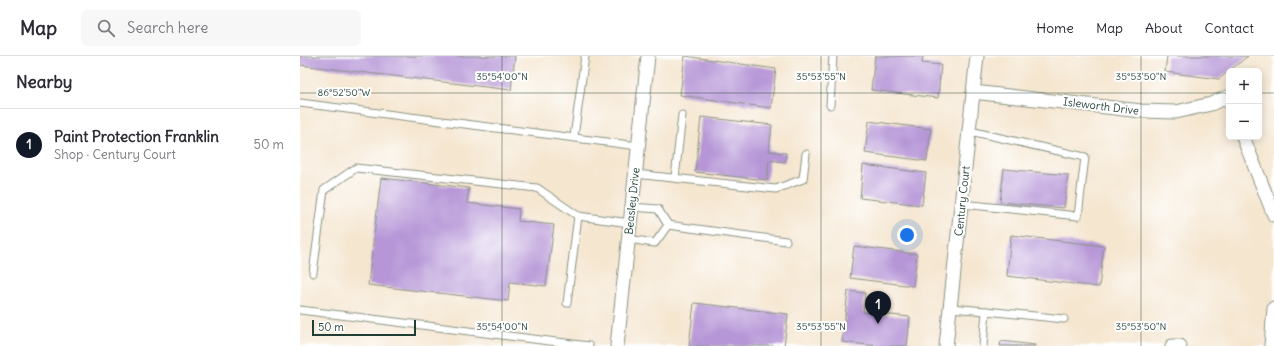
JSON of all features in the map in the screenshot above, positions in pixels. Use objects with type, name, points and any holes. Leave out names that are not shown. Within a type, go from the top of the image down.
[{"type":"street","name":"Beasley Drive","points":[[617,346],[648,56]]},
{"type":"street","name":"Century Court","points":[[946,346],[977,56]]},
{"type":"street","name":"Isleworth Drive","points":[[973,92],[1141,111],[1176,112],[1226,100]]},
{"type":"street","points":[[1244,140],[1274,215]]},
{"type":"street","points":[[1271,346],[1274,308]]},
{"type":"street","points":[[1172,346],[1180,346]]},
{"type":"lane","points":[[574,137],[585,56]]},
{"type":"lane","points":[[830,105],[833,56]]},
{"type":"lane","points":[[300,103],[638,146]]},
{"type":"lane","points":[[674,178],[682,115]]},
{"type":"lane","points":[[962,204],[1078,216],[1085,157],[970,130]]},
{"type":"lane","points":[[635,174],[776,189],[803,179],[806,154]]},
{"type":"lane","points":[[313,273],[324,190],[356,168],[537,188],[578,216],[630,223]]},
{"type":"lane","points":[[632,207],[658,209],[668,226]]},
{"type":"lane","points":[[567,303],[578,216]]},
{"type":"lane","points":[[628,240],[655,243],[668,226]]},
{"type":"lane","points":[[668,226],[786,241]]},
{"type":"lane","points":[[950,308],[1064,319]]},
{"type":"lane","points":[[300,310],[567,345],[589,346]]},
{"type":"lane","points":[[983,346],[986,311]]},
{"type":"building","points":[[300,56],[515,56],[511,90],[300,65]]},
{"type":"building","points":[[685,56],[776,69],[771,108],[680,95]]},
{"type":"building","points":[[875,56],[923,56],[922,63],[941,65],[938,98],[871,90]]},
{"type":"building","points":[[1167,56],[1248,56],[1233,68],[1226,68],[1226,73],[1219,79],[1165,72]]},
{"type":"building","points":[[701,117],[772,125],[769,151],[786,153],[785,162],[769,160],[767,180],[695,172]]},
{"type":"building","points":[[869,121],[931,129],[927,161],[865,153]]},
{"type":"building","points":[[863,165],[926,173],[922,205],[860,198]]},
{"type":"building","points":[[1004,169],[1068,175],[1064,208],[1000,202]]},
{"type":"building","points":[[381,178],[469,188],[467,203],[519,209],[518,221],[554,225],[546,286],[510,282],[508,301],[368,285]]},
{"type":"building","points":[[1011,235],[1104,246],[1099,287],[1007,276]]},
{"type":"building","points":[[854,246],[917,254],[913,286],[850,278]]},
{"type":"building","points":[[848,291],[865,293],[863,312],[910,317],[907,346],[878,346],[842,342]]},
{"type":"building","points":[[694,303],[788,314],[784,346],[689,346]]},
{"type":"building","points":[[1001,341],[1035,345],[1035,346],[1000,346]]},
{"type":"place","name":"Paint Protection Franklin","points":[[878,324]]}]
